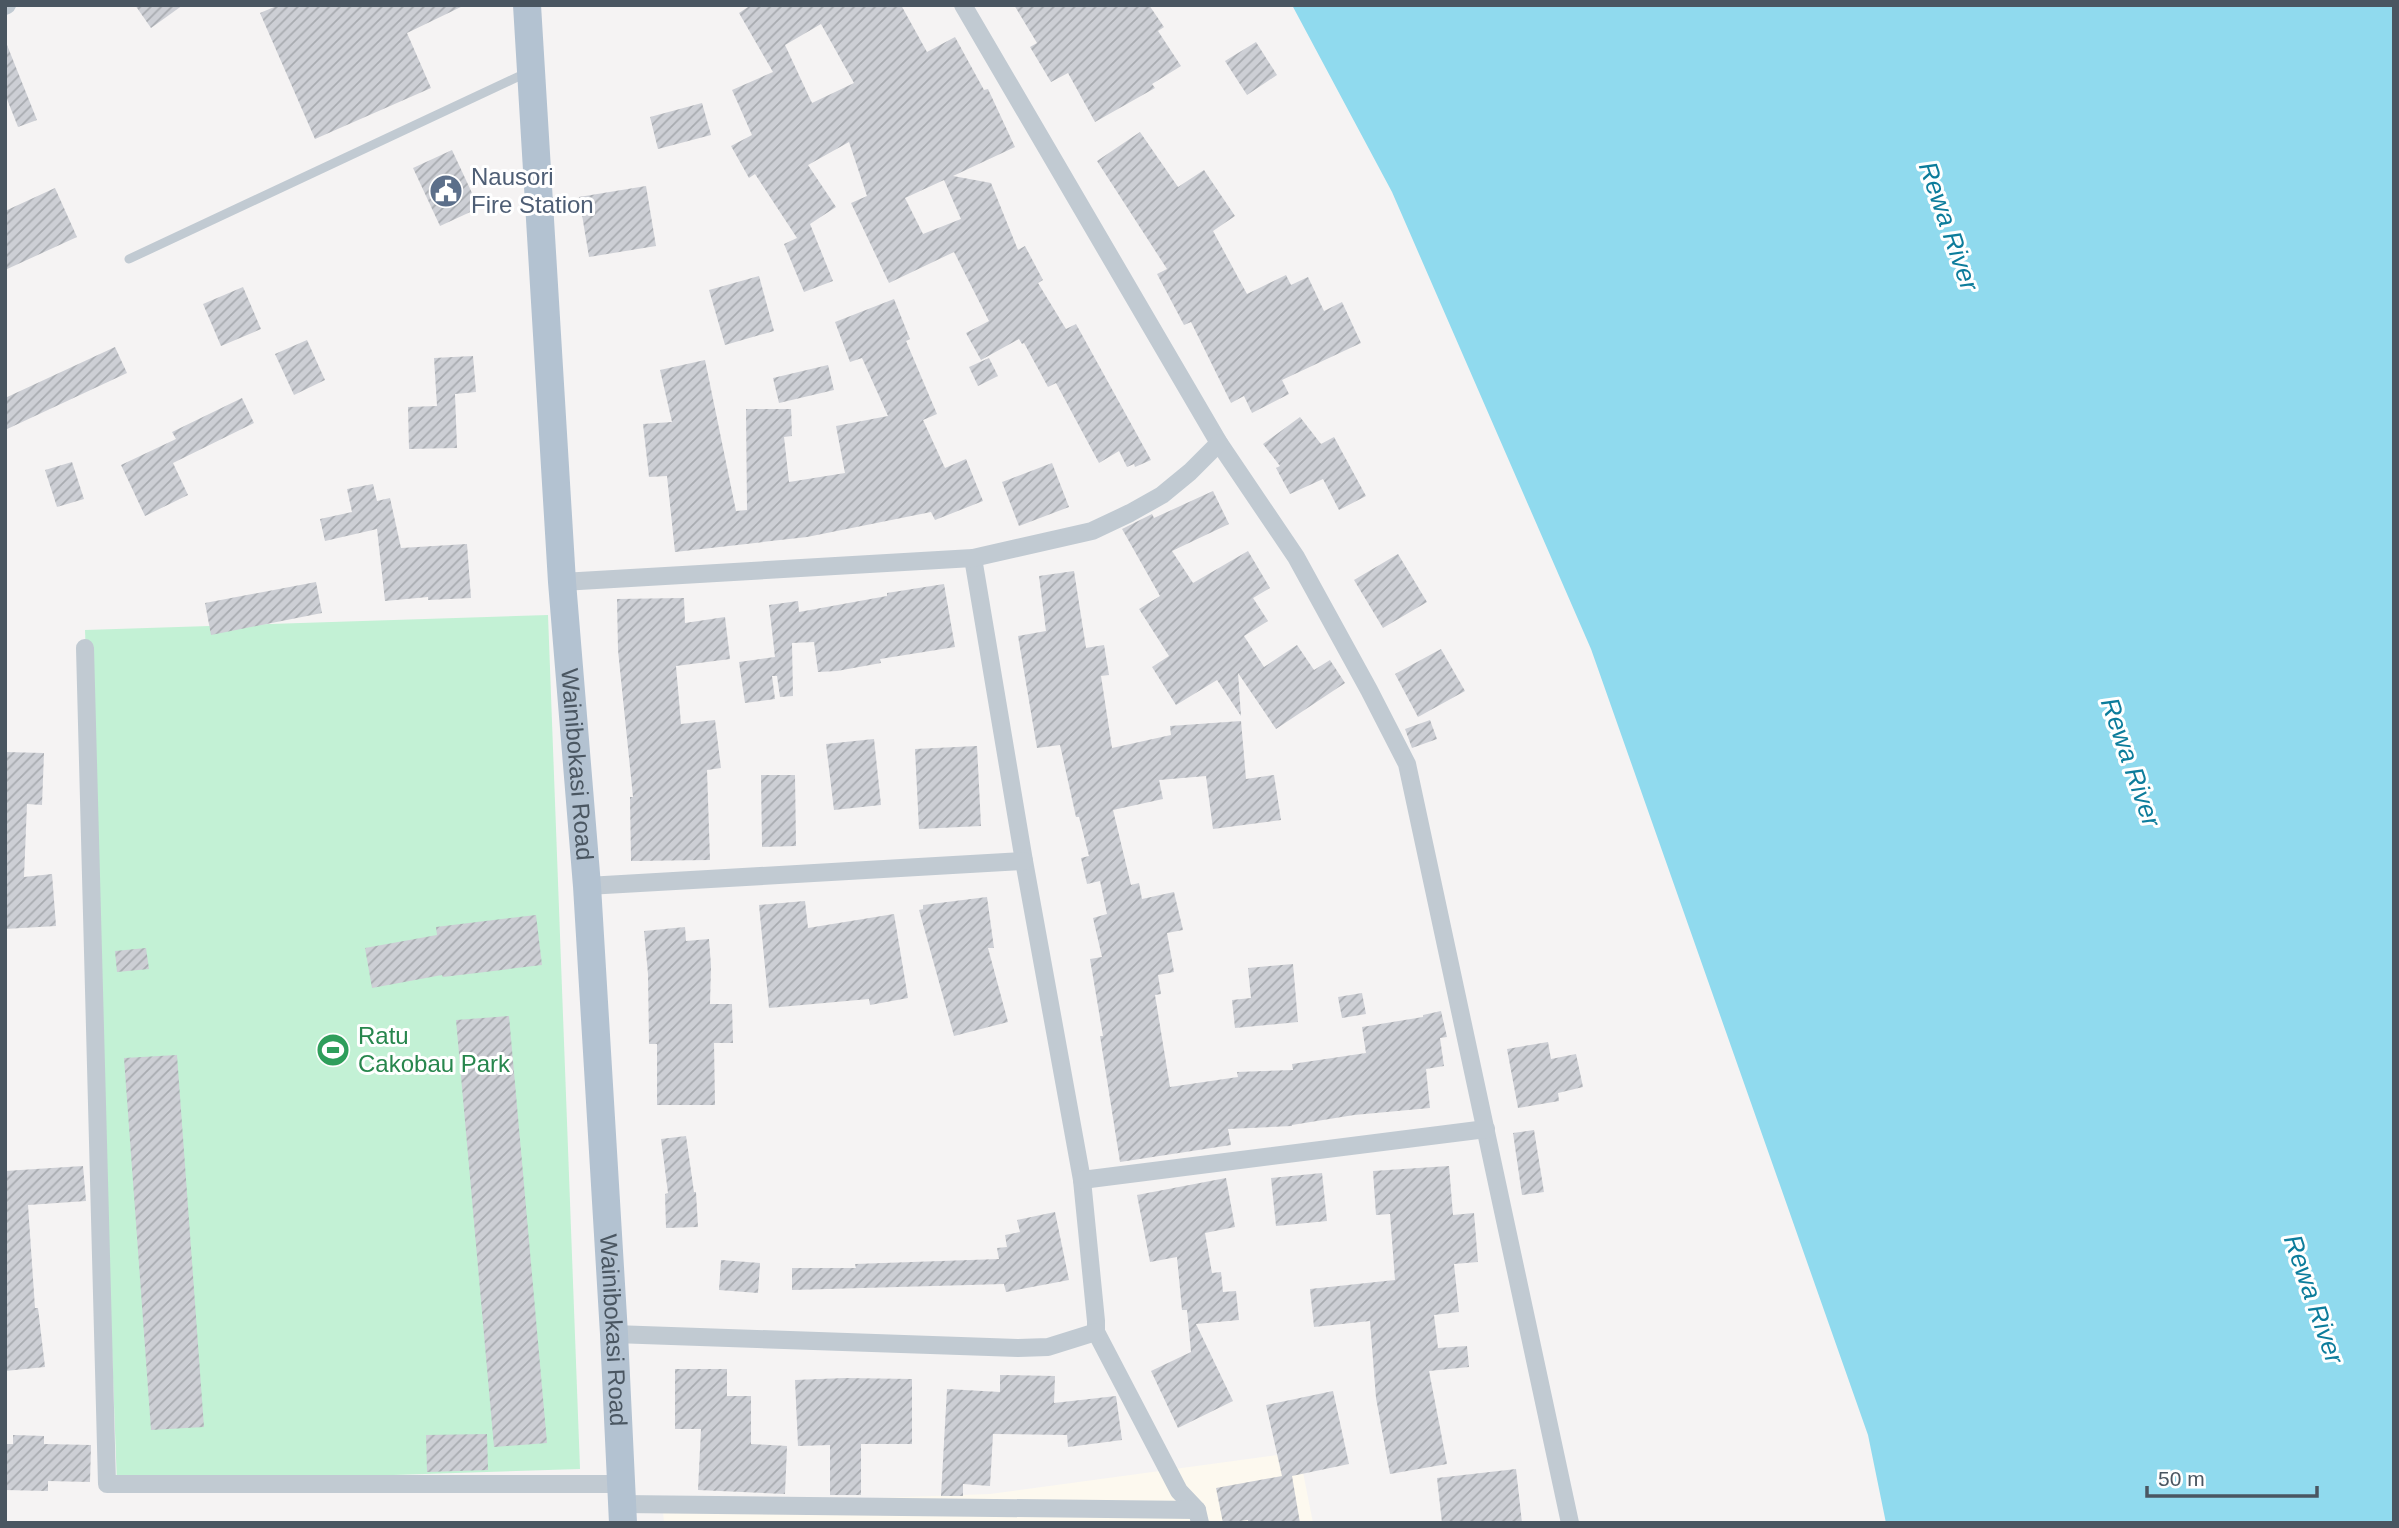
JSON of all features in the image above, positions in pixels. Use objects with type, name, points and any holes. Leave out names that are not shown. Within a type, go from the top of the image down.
[{"type":"main road","name":"Wainibokasi Road","points":[[527,5],[562,582],[587,886],[614,1334],[621,1504]]},
{"type":"street","points":[[963,5],[1219,443],[1296,557],[1406,764],[1570,1523]]},
{"type":"street","points":[[562,582],[973,558],[1092,531],[1130,513],[1171,487],[1219,443]]},
{"type":"street","points":[[973,558],[1082,1180],[1096,1332],[1179,1491],[1199,1516]]},
{"type":"street","points":[[85,648],[107,1484],[621,1504],[1199,1516]]},
{"type":"street","points":[[587,886],[1024,861]]},
{"type":"street","points":[[1082,1180],[1486,1129]]},
{"type":"street","points":[[614,1334],[1018,1348],[1048,1347],[1096,1332]]},
{"type":"lane","points":[[129,259],[531,71]]},
{"type":"shaded area","points":[[1299,1452],[1313,1523],[664,1523],[662,1499],[820,1500],[990,1494]]},
{"type":"green space","name":"Ratu Cakobau Park","points":[[548,615],[580,1469],[117,1484],[85,630]]},
{"type":"water","name":"Rewa River","points":[[1292,5],[2394,5],[2394,1523],[1886,1523],[1868,1435],[1591,649],[1392,192]]},
{"type":"building","points":[[135,5],[183,5],[151,28]]},
{"type":"building","points":[[279,5],[465,5],[407,33],[431,88],[315,139],[260,13]]},
{"type":"building","points":[[751,5],[901,5],[927,52],[955,37],[984,90],[988,89],[1015,147],[953,176],[991,183],[1018,250],[1025,246],[1043,280],[1038,283],[1066,329],[1076,324],[1151,460],[1135,467],[1134,464],[1127,467],[1119,451],[1099,463],[1056,383],[1048,387],[1024,343],[1019,339],[981,360],[966,333],[989,321],[954,252],[889,283],[851,203],[867,196],[849,142],[808,165],[836,207],[810,224],[833,281],[804,292],[784,244],[797,238],[755,174],[749,178],[731,146],[752,135],[732,90],[773,72],[739,13]],"holes":[[[821,24],[854,83],[812,103],[785,45]],[[944,180],[961,219],[923,234],[905,198]]]},
{"type":"building","points":[[1014,5],[1149,5],[1164,27],[1158,31],[1181,66],[1152,84],[1155,88],[1095,122],[1068,73],[1051,82],[1030,47],[1037,43]]},
{"type":"building","points":[[5,40],[37,120],[18,127],[5,94]]},
{"type":"building","points":[[1256,42],[1277,75],[1247,95],[1225,61]]},
{"type":"building","points":[[702,103],[711,135],[658,149],[650,117]]},
{"type":"building","points":[[1140,132],[1178,187],[1204,170],[1235,216],[1213,231],[1247,294],[1286,275],[1291,285],[1308,277],[1324,311],[1342,302],[1361,343],[1282,380],[1289,394],[1252,413],[1244,396],[1231,403],[1191,322],[1184,325],[1157,274],[1167,269],[1097,161]]},
{"type":"building","name":"Nausori Fire Station","points":[[452,150],[479,208],[440,226],[413,168]]},
{"type":"building","points":[[646,186],[656,246],[589,257],[579,197]]},
{"type":"building","points":[[55,188],[77,237],[5,270],[5,211]]},
{"type":"building","points":[[759,276],[774,331],[725,345],[709,290]]},
{"type":"building","points":[[243,287],[261,329],[221,346],[203,304]]},
{"type":"building","points":[[894,299],[910,339],[906,341],[937,414],[923,420],[945,468],[966,459],[983,501],[935,520],[931,512],[807,537],[675,552],[667,476],[649,477],[643,424],[672,422],[660,370],[705,360],[736,511],[747,510],[746,409],[791,409],[792,436],[784,437],[789,482],[845,473],[836,426],[888,416],[862,358],[850,362],[835,322]]},
{"type":"building","points":[[307,340],[325,380],[294,395],[275,354]]},
{"type":"building","points":[[115,347],[127,373],[5,430],[5,398]]},
{"type":"building","points":[[473,356],[476,392],[455,394],[457,448],[409,449],[408,407],[437,406],[434,358]]},
{"type":"building","points":[[989,358],[998,376],[978,386],[969,367]]},
{"type":"building","points":[[828,365],[834,390],[779,403],[773,378]]},
{"type":"building","points":[[242,398],[254,423],[173,463],[188,495],[145,516],[121,465],[176,439],[172,432]]},
{"type":"building","points":[[1300,417],[1321,444],[1334,437],[1366,496],[1339,510],[1323,479],[1290,494],[1276,468],[1280,466],[1263,444]]},
{"type":"building","points":[[72,462],[84,499],[57,507],[45,470]]},
{"type":"building","points":[[1052,463],[1069,507],[1019,526],[1002,482]]},
{"type":"building","points":[[373,484],[377,501],[390,498],[401,548],[467,544],[471,598],[428,600],[428,597],[385,601],[377,529],[325,541],[320,519],[352,512],[347,489]]},
{"type":"building","points":[[1213,491],[1229,524],[1172,551],[1193,583],[1248,551],[1270,588],[1253,598],[1268,621],[1244,636],[1264,667],[1297,645],[1314,670],[1330,660],[1345,683],[1276,729],[1238,673],[1241,716],[1217,680],[1176,705],[1152,667],[1169,656],[1139,609],[1160,596],[1122,529],[1152,514],[1154,518]]},
{"type":"building","points":[[1398,554],[1427,602],[1383,628],[1354,580]]},
{"type":"building","points":[[1074,571],[1086,648],[1104,645],[1109,675],[1101,676],[1112,748],[1171,735],[1170,726],[1241,721],[1246,779],[1274,775],[1281,820],[1213,829],[1206,776],[1159,780],[1163,799],[1113,810],[1131,885],[1139,883],[1142,899],[1174,892],[1183,930],[1167,933],[1174,972],[1158,975],[1161,994],[1155,995],[1170,1087],[1238,1077],[1237,1072],[1293,1070],[1292,1064],[1366,1053],[1362,1027],[1423,1017],[1441,1011],[1447,1037],[1440,1038],[1444,1066],[1426,1069],[1430,1108],[1354,1115],[1292,1126],[1228,1129],[1231,1145],[1120,1162],[1090,959],[1102,957],[1093,918],[1107,914],[1100,881],[1087,884],[1081,858],[1089,856],[1079,817],[1076,817],[1060,745],[1037,748],[1018,636],[1046,631],[1039,576]]},
{"type":"building","points":[[316,582],[322,613],[211,635],[205,603]]},
{"type":"building","points":[[944,584],[955,647],[880,659],[881,663],[818,672],[814,642],[792,643],[793,696],[780,697],[777,676],[772,676],[775,699],[745,703],[739,662],[775,657],[769,605],[798,601],[799,612]]},
{"type":"building","points":[[684,598],[685,623],[725,617],[730,659],[676,666],[681,724],[715,720],[721,768],[707,770],[710,860],[631,861],[630,797],[633,797],[618,650],[617,599]]},
{"type":"building","points":[[1441,649],[1465,691],[1418,717],[1395,674]]},
{"type":"building","points":[[1430,720],[1437,739],[1412,748],[1405,729]]},
{"type":"building","points":[[874,739],[881,805],[834,810],[826,744]]},
{"type":"building","points":[[977,746],[981,826],[919,829],[915,749]]},
{"type":"building","points":[[5,752],[44,753],[42,805],[27,804],[24,877],[52,874],[56,926],[5,929]]},
{"type":"building","points":[[761,775],[795,775],[796,846],[762,847]]},
{"type":"building","points":[[987,897],[994,948],[988,948],[1008,1022],[954,1036],[919,910],[923,909],[923,905]]},
{"type":"building","points":[[805,901],[808,928],[894,914],[908,998],[870,1005],[869,999],[769,1008],[759,905]]},
{"type":"building","points":[[536,915],[542,965],[442,975],[372,988],[365,948],[437,935],[436,927]]},
{"type":"building","points":[[685,927],[686,941],[709,939],[710,1004],[732,1004],[733,1043],[714,1043],[715,1105],[657,1105],[657,1044],[649,1044],[644,931]]},
{"type":"building","points":[[146,948],[149,969],[117,972],[115,951]]},
{"type":"building","points":[[1293,964],[1298,1022],[1235,1028],[1232,1000],[1251,998],[1248,968]]},
{"type":"building","points":[[1362,993],[1366,1014],[1342,1018],[1338,997]]},
{"type":"building","points":[[509,1016],[547,1443],[494,1447],[456,1020]]},
{"type":"building","points":[[1548,1042],[1551,1059],[1576,1054],[1583,1087],[1558,1093],[1559,1101],[1518,1108],[1507,1049]]},
{"type":"building","points":[[177,1055],[204,1427],[151,1430],[124,1058]]},
{"type":"building","points":[[1534,1130],[1544,1192],[1522,1195],[1513,1133]]},
{"type":"building","points":[[686,1136],[696,1192],[698,1227],[666,1228],[665,1194],[668,1193],[661,1139]]},
{"type":"building","points":[[83,1166],[86,1201],[28,1205],[35,1308],[38,1308],[45,1367],[5,1371],[5,1171]]},
{"type":"building","points":[[1449,1166],[1453,1215],[1474,1213],[1478,1262],[1454,1264],[1459,1312],[1434,1315],[1438,1348],[1467,1346],[1469,1367],[1429,1371],[1447,1464],[1390,1474],[1376,1398],[1370,1321],[1314,1327],[1310,1289],[1395,1280],[1390,1214],[1376,1215],[1373,1171]]},
{"type":"building","points":[[1322,1173],[1327,1221],[1276,1226],[1271,1178]]},
{"type":"building","points":[[1226,1178],[1235,1227],[1205,1233],[1212,1273],[1221,1272],[1223,1292],[1236,1291],[1239,1320],[1196,1324],[1233,1401],[1178,1428],[1151,1371],[1191,1352],[1187,1310],[1182,1310],[1177,1257],[1150,1262],[1137,1195]]},
{"type":"building","points":[[1055,1212],[1069,1280],[1006,1292],[1004,1284],[792,1290],[792,1268],[856,1268],[855,1264],[999,1259],[997,1248],[1007,1247],[1005,1235],[1020,1232],[1017,1220]]},
{"type":"building","points":[[721,1260],[760,1263],[758,1293],[719,1290]]},
{"type":"building","points":[[675,1369],[727,1369],[727,1396],[751,1396],[751,1444],[787,1446],[785,1494],[698,1490],[701,1429],[675,1429]]},
{"type":"building","points":[[1000,1375],[1055,1376],[1054,1403],[1116,1396],[1122,1440],[1068,1447],[1067,1435],[993,1434],[990,1486],[963,1484],[963,1496],[941,1496],[947,1389],[1000,1392]]},
{"type":"building","points":[[912,1379],[912,1444],[861,1444],[861,1495],[830,1495],[830,1445],[798,1446],[795,1380]]},
{"type":"building","points":[[1333,1391],[1349,1464],[1292,1476],[1300,1523],[1248,1523],[1248,1520],[1223,1523],[1216,1488],[1282,1476],[1266,1405]]},
{"type":"building","points":[[487,1434],[488,1470],[427,1472],[426,1435]]},
{"type":"building","points":[[13,1435],[44,1436],[44,1444],[91,1445],[90,1482],[48,1481],[48,1491],[5,1490],[5,1444],[13,1444]]},
{"type":"building","points":[[1516,1469],[1522,1523],[1442,1523],[1437,1478]]},
{"type":"place","name":"Nausori Fire Station","points":[[446,191]]},
{"type":"place","name":"Ratu Cakobau Park","points":[[333,1050]]}]
